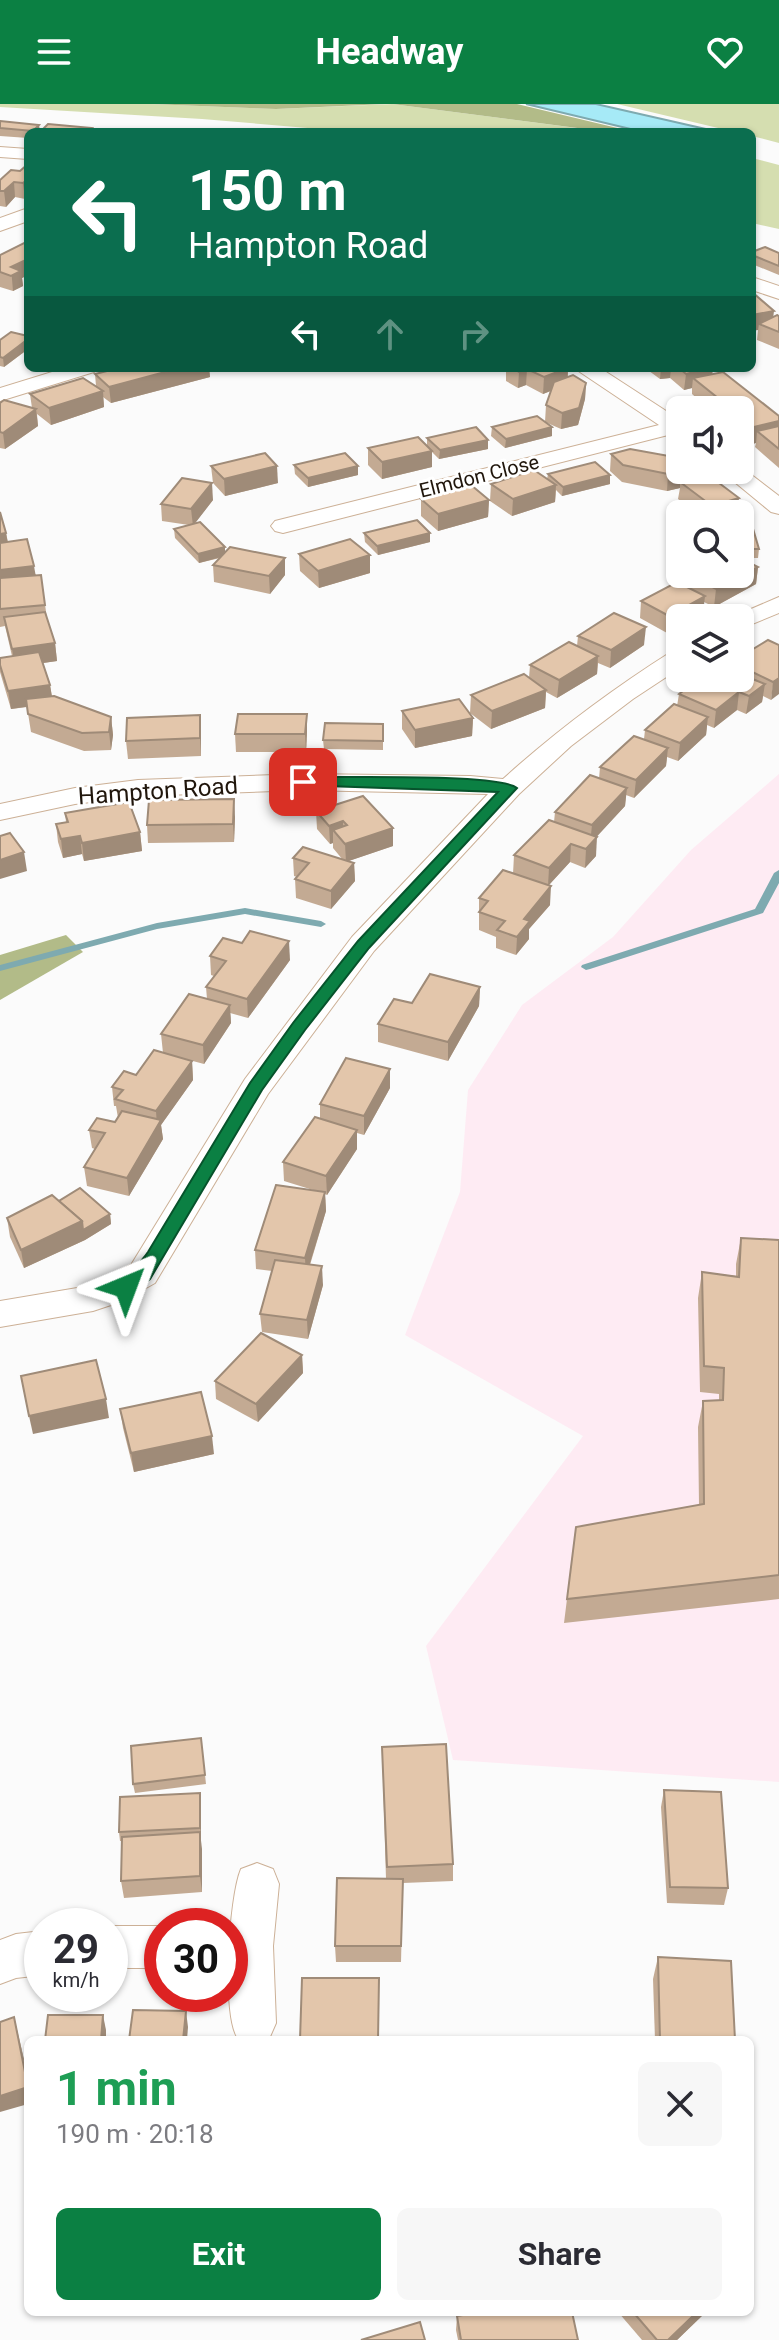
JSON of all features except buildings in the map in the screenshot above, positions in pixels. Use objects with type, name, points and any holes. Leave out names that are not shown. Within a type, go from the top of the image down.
[{"type":"street","points":[[0,152],[24,154]]},
{"type":"street","points":[[0,225],[24,216]]},
{"type":"street","points":[[756,284],[779,293]]},
{"type":"street","points":[[0,395],[74,372]]},
{"type":"street","points":[[592,372],[666,420]]},
{"type":"street","name":"Elmdon Close","points":[[283,526],[666,431]]},
{"type":"street","points":[[749,484],[779,507]]},
{"type":"street","points":[[754,616],[779,604]]},
{"type":"street","points":[[0,1314],[106,1296],[126,1287],[143,1274],[256,1087],[363,944],[509,788],[574,731],[666,666]]},
{"type":"street","name":"Hampton Road","points":[[0,812],[75,796],[138,788],[303,782],[470,784],[509,788]]},
{"type":"street","points":[[248,1919],[257,1884]]},
{"type":"street","points":[[0,1962],[24,1955]]},
{"type":"street","points":[[248,1991],[253,2023]]},
{"type":"shaded area","points":[[779,774],[779,1782],[453,1760],[426,1646],[583,1436],[405,1335],[460,1192],[468,1090],[522,1005],[613,937],[691,850]]},
{"type":"green space","points":[[0,104],[150,104],[276,109],[392,104],[576,128],[308,128],[0,107]]},
{"type":"green space","points":[[150,104],[386,104],[276,109]]},
{"type":"green space","points":[[392,104],[517,104],[617,128],[577,128]]},
{"type":"green space","points":[[617,104],[779,104],[779,143],[756,137],[756,128],[718,128]]},
{"type":"green space","points":[[756,159],[779,165],[779,229],[756,224]]},
{"type":"green space","points":[[66,935],[83,952],[0,1000],[0,955]]},
{"type":"water","points":[[526,104],[596,104],[701,128],[626,128]]},
{"type":"waterway","points":[[586,967],[759,911],[779,873]]},
{"type":"waterway","points":[[0,968],[157,926],[245,911],[321,924]]},
{"type":"route","points":[[126,1287],[143,1274],[155,1257],[256,1087],[299,1026],[363,944],[509,788],[470,784],[303,782]]}]
